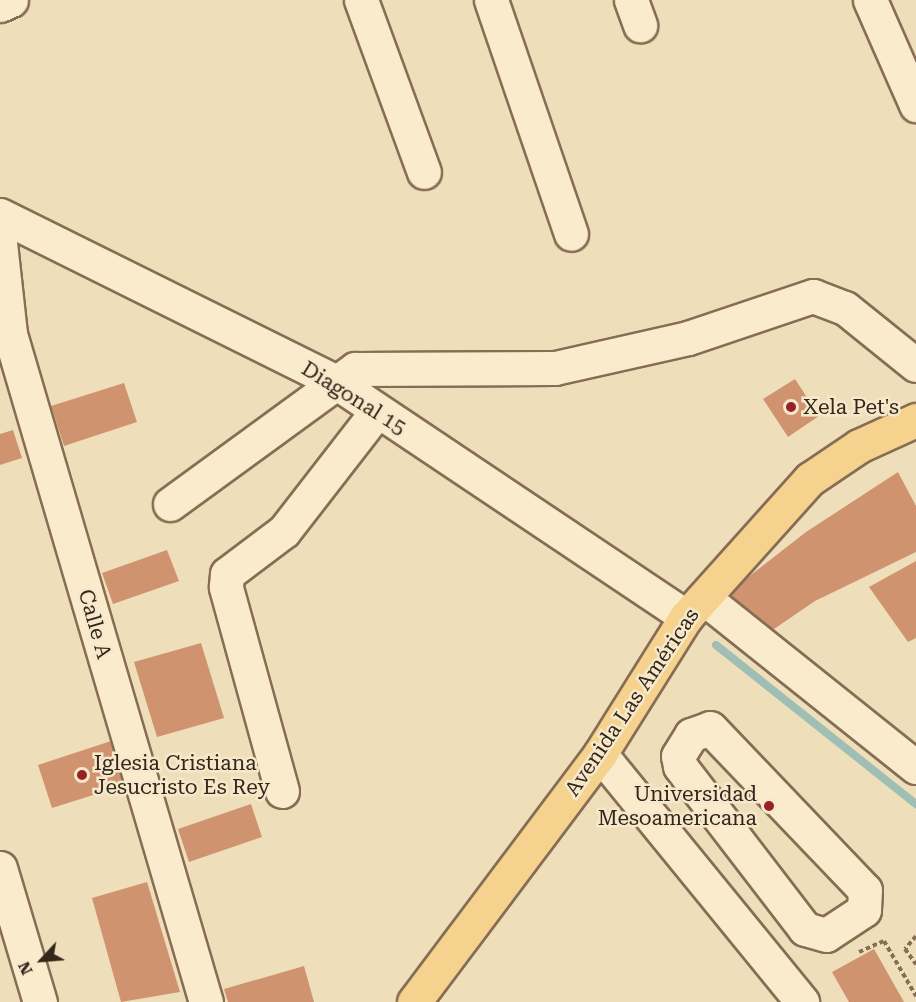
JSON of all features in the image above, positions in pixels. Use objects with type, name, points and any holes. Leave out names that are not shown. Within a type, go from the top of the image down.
[{"type":"main road","name":"Avenida Las Américas","points":[[414,1002],[600,754],[695,608],[810,479],[859,446],[916,420]]},
{"type":"street","points":[[0,5],[11,0]]},
{"type":"street","points":[[361,0],[424,172]]},
{"type":"street","points":[[491,0],[571,234]]},
{"type":"street","points":[[870,0],[916,105]]},
{"type":"street","name":"Diagonal 15","points":[[0,215],[334,381],[377,411],[695,608],[916,767]]},
{"type":"street","name":"Calle A","points":[[0,243],[10,334],[206,1002]]},
{"type":"street","points":[[170,504],[334,381],[354,369],[555,368],[688,338],[813,296],[845,308],[916,365]]},
{"type":"street","points":[[282,791],[226,587],[227,574],[284,531],[377,411]]},
{"type":"street","points":[[710,728],[718,732],[865,890],[864,910],[847,922],[826,935],[805,929],[680,766],[678,756],[691,735],[710,728]]},
{"type":"street","points":[[600,754],[802,1002]]},
{"type":"street","points":[[0,868],[40,1002]]},
{"type":"street","points":[[765,957],[805,929]]},
{"type":"path","points":[[906,956],[907,942],[916,936]]},
{"type":"path","points":[[854,954],[881,940],[916,996]]},
{"type":"path","points":[[896,962],[906,956]]},
{"type":"path","points":[[906,956],[916,964]]},
{"type":"building","name":"Xela Pet's","points":[[795,379],[819,416],[788,437],[763,399]]},
{"type":"building","points":[[124,383],[137,422],[64,446],[51,406]]},
{"type":"building","points":[[13,430],[22,458],[0,465],[0,434]]},
{"type":"building","points":[[898,472],[916,506],[916,552],[815,601],[761,638],[720,599],[806,532]]},
{"type":"building","points":[[167,550],[179,581],[113,604],[102,573]]},
{"type":"building","points":[[916,561],[916,638],[908,642],[869,587]]},
{"type":"building","points":[[201,643],[224,718],[157,737],[134,662]]},
{"type":"building","name":"Iglesia Cristiana Jesucristo Es Rey","points":[[111,741],[125,785],[52,808],[38,765]]},
{"type":"building","points":[[251,804],[262,837],[189,862],[178,829]]},
{"type":"building","points":[[147,882],[180,992],[121,1002],[92,898]]},
{"type":"building","points":[[874,949],[904,1002],[849,1002],[832,972]]},
{"type":"building","points":[[304,966],[314,1002],[228,1002],[224,989]]},
{"type":"waterway","points":[[716,645],[916,804]]},
{"type":"place","name":"Xela Pet's","points":[[791,407]]},
{"type":"place","name":"Iglesia Cristiana Jesucristo Es Rey","points":[[82,775]]},
{"type":"place","name":"Universidad Mesoamericana","points":[[769,806]]}]
